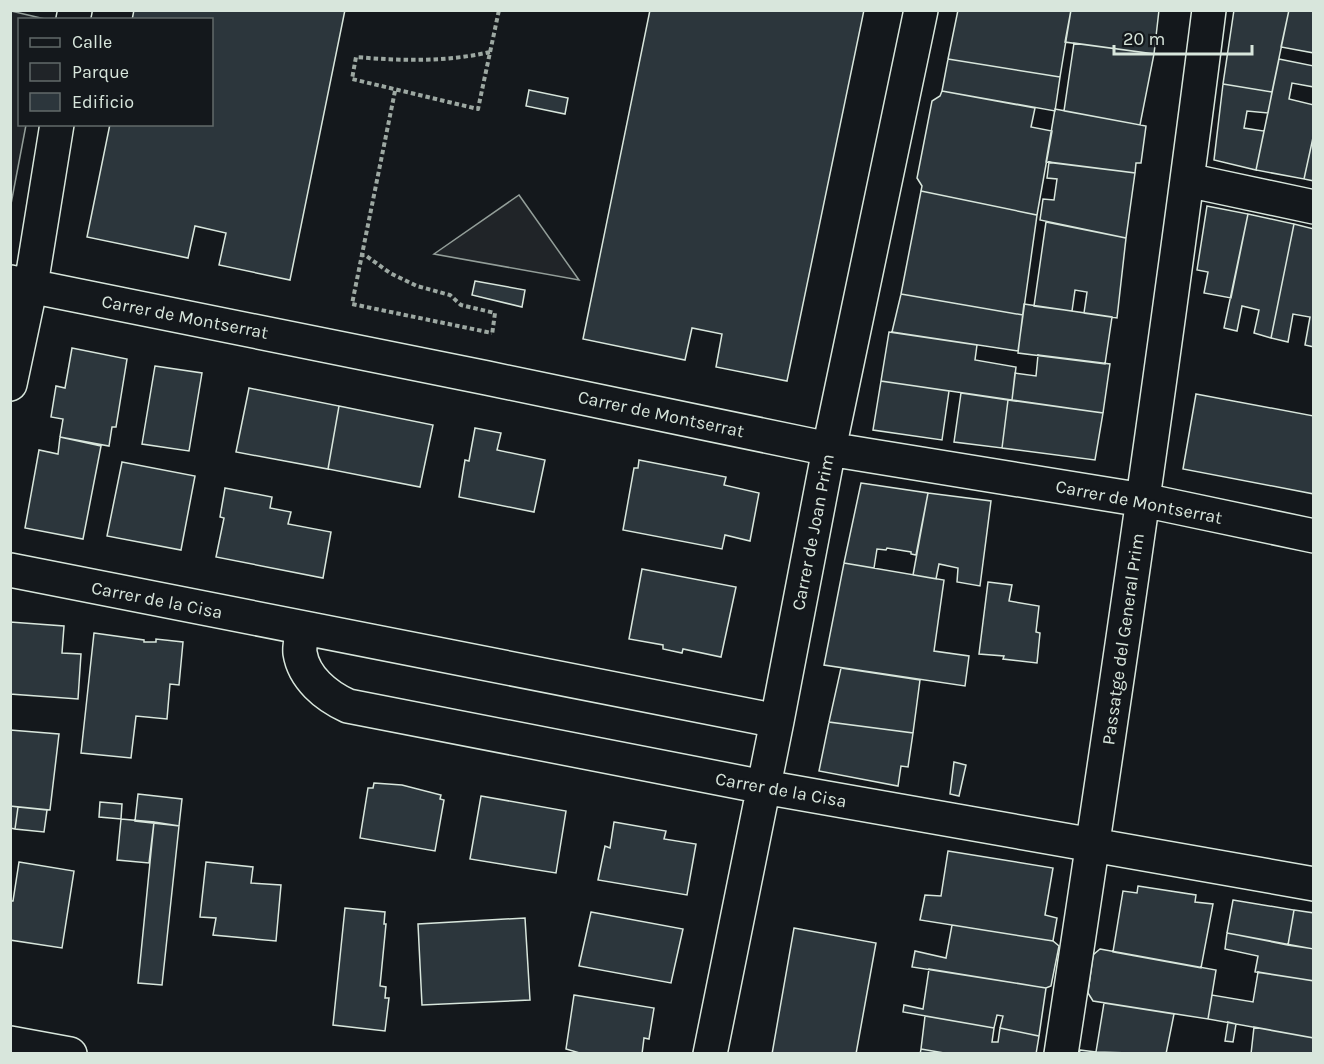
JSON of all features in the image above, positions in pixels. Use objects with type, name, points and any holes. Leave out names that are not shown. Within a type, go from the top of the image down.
[{"type":"street","name":"Carrer de Joan Prim","points":[[710,1053],[829,449],[921,10]]},
{"type":"street","name":"Passatge del General Prim","points":[[1061,1053],[1143,500],[1209,10]]},
{"type":"street","points":[[10,384],[21,284],[57,126]]},
{"type":"street","points":[[1187,180],[1314,207]]},
{"type":"street","name":"Carrer de Montserrat","points":[[21,284],[829,449],[1143,500],[1314,536]]},
{"type":"street","name":"Carrer de la Cisa","points":[[10,570],[777,721]]},
{"type":"street","name":"Carrer de la Cisa","points":[[303,628],[300,652],[309,675],[326,694],[348,706],[764,787],[1314,884]]},
{"type":"street","points":[[10,1043],[70,1053]]},
{"type":"path","points":[[490,52],[460,59],[356,57],[352,79],[478,109],[499,10]]},
{"type":"path","points":[[360,255],[365,255],[390,273],[417,286],[450,294],[461,305],[495,313],[492,333],[352,304],[360,255],[395,91]]},
{"type":"green space","points":[[11,11],[41,18],[18,18],[18,126],[26,126],[11,204]]},
{"type":"green space","points":[[519,195],[579,280],[434,254]]},
{"type":"building","points":[[134,10],[345,10],[290,280],[219,265],[226,233],[195,226],[188,258],[87,237],[110,126],[213,126],[213,18],[132,18]]},
{"type":"building","points":[[650,10],[864,10],[787,381],[716,367],[722,334],[692,328],[685,360],[583,339]]},
{"type":"building","points":[[958,10],[1071,10],[1060,77],[948,59]]},
{"type":"building","points":[[1071,10],[1159,10],[1154,54],[1065,42]]},
{"type":"building","points":[[1234,10],[1289,10],[1272,92],[1223,84]]},
{"type":"building","points":[[1289,10],[1314,10],[1314,53],[1281,47]]},
{"type":"building","points":[[1074,43],[1154,54],[1140,125],[1064,111]]},
{"type":"building","points":[[948,59],[1060,77],[1055,111],[942,91]]},
{"type":"building","points":[[1279,59],[1314,66],[1314,87],[1292,83],[1289,99],[1314,105],[1314,133],[1304,179],[1256,170]]},
{"type":"building","points":[[1223,84],[1272,92],[1268,113],[1247,111],[1244,128],[1264,131],[1256,170],[1214,160]]},
{"type":"building","points":[[529,90],[568,98],[565,114],[526,106]]},
{"type":"building","points":[[942,91],[1035,108],[1031,127],[1052,131],[1037,215],[921,191],[922,186],[917,178],[932,101],[940,96]]},
{"type":"building","points":[[1055,109],[1146,126],[1141,163],[1136,163],[1135,173],[1046,162]]},
{"type":"building","points":[[1314,133],[1314,181],[1304,179]]},
{"type":"building","points":[[1049,162],[1135,173],[1126,238],[1040,220],[1043,199],[1054,200],[1057,179],[1047,178]]},
{"type":"building","points":[[921,191],[1037,215],[1023,315],[901,294]]},
{"type":"building","points":[[1207,206],[1248,214],[1231,298],[1204,293],[1208,272],[1197,270]]},
{"type":"building","points":[[1248,214],[1294,224],[1271,338],[1254,333],[1259,310],[1242,306],[1237,331],[1224,328]]},
{"type":"building","points":[[1046,222],[1126,238],[1117,318],[1084,313],[1087,292],[1075,290],[1072,311],[1034,306]]},
{"type":"building","points":[[1294,224],[1314,229],[1314,347],[1305,345],[1310,317],[1293,314],[1288,342],[1271,338]]},
{"type":"building","points":[[475,281],[525,290],[522,307],[472,295]]},
{"type":"building","points":[[901,294],[1023,315],[1018,351],[892,332]]},
{"type":"building","points":[[1024,304],[1112,317],[1105,364],[1018,353]]},
{"type":"building","points":[[889,332],[977,345],[975,360],[1016,367],[1012,400],[881,381]]},
{"type":"building","points":[[72,348],[127,359],[116,427],[112,427],[109,446],[60,437],[63,419],[51,417],[56,386],[65,388]]},
{"type":"building","points":[[1038,355],[1110,364],[1103,413],[1012,400],[1015,373],[1036,376]]},
{"type":"building","points":[[155,366],[202,373],[189,451],[142,444]]},
{"type":"building","points":[[881,381],[949,391],[942,440],[873,430]]},
{"type":"building","points":[[249,388],[339,406],[328,469],[236,452]]},
{"type":"building","points":[[961,393],[1008,400],[1002,448],[954,442]]},
{"type":"building","points":[[1196,394],[1314,416],[1314,494],[1183,469]]},
{"type":"building","points":[[1008,400],[1103,413],[1095,460],[1002,448]]},
{"type":"building","points":[[339,406],[433,425],[420,487],[328,469]]},
{"type":"building","points":[[475,428],[501,433],[497,450],[545,460],[534,512],[459,497],[465,460],[469,461]]},
{"type":"building","points":[[60,437],[101,446],[83,539],[25,528],[39,450],[58,454]]},
{"type":"building","points":[[639,460],[726,477],[724,485],[759,493],[750,541],[725,535],[722,549],[623,530],[634,468],[638,468]]},
{"type":"building","points":[[122,462],[195,476],[181,550],[107,536]]},
{"type":"building","points":[[861,483],[928,493],[916,555],[887,548],[886,550],[877,549],[874,568],[844,563]]},
{"type":"building","points":[[225,488],[272,497],[270,508],[291,512],[288,524],[331,532],[323,578],[216,557],[224,518],[220,517]]},
{"type":"building","points":[[928,493],[991,501],[980,586],[957,582],[958,568],[939,564],[936,579],[913,575]]},
{"type":"building","points":[[844,563],[944,580],[934,651],[969,656],[965,686],[824,665]]},
{"type":"building","points":[[642,569],[736,587],[721,657],[683,649],[682,653],[663,649],[663,645],[629,639]]},
{"type":"building","points":[[988,582],[1012,585],[1009,601],[1039,606],[1036,632],[1040,633],[1037,663],[1003,659],[1004,656],[979,654]]},
{"type":"building","points":[[10,622],[64,626],[62,653],[81,654],[78,699],[10,694]]},
{"type":"building","points":[[94,633],[144,640],[144,642],[156,642],[156,639],[183,642],[179,685],[170,684],[167,719],[136,716],[131,758],[81,753]]},
{"type":"building","points":[[841,668],[920,680],[913,733],[829,722]]},
{"type":"building","points":[[829,722],[913,733],[908,767],[901,766],[898,786],[819,771]]},
{"type":"building","points":[[10,730],[59,734],[50,810],[10,806]]},
{"type":"building","points":[[954,762],[966,765],[959,796],[950,794]]},
{"type":"building","points":[[374,783],[402,785],[441,795],[440,799],[444,800],[435,851],[360,838],[368,788],[373,788]]},
{"type":"building","points":[[138,794],[182,799],[179,826],[135,821]]},
{"type":"building","points":[[481,796],[566,811],[556,873],[470,859]]},
{"type":"building","points":[[100,802],[122,804],[121,819],[99,817]]},
{"type":"building","points":[[10,806],[18,807],[15,829],[10,828]]},
{"type":"building","points":[[18,807],[47,810],[44,832],[15,829]]},
{"type":"building","points":[[121,819],[154,822],[149,863],[117,860]]},
{"type":"building","points":[[154,822],[179,826],[162,985],[138,983]]},
{"type":"building","points":[[614,822],[666,831],[664,839],[696,844],[687,895],[598,880],[605,846],[610,848]]},
{"type":"building","points":[[948,851],[1053,868],[1045,915],[1057,918],[1053,941],[920,920],[925,895],[941,896]]},
{"type":"building","points":[[19,862],[74,871],[62,948],[10,940],[10,905],[13,901]]},
{"type":"building","points":[[206,862],[253,867],[251,883],[281,885],[276,941],[213,935],[216,918],[200,917]]},
{"type":"building","points":[[1138,886],[1196,895],[1195,902],[1213,904],[1201,968],[1113,952],[1123,891],[1137,893]]},
{"type":"building","points":[[1233,900],[1294,910],[1288,945],[1227,933]]},
{"type":"building","points":[[345,908],[385,912],[384,924],[386,924],[380,986],[386,987],[385,998],[389,998],[385,1031],[333,1025]]},
{"type":"building","points":[[1294,910],[1314,913],[1314,949],[1288,945]]},
{"type":"building","points":[[591,912],[683,929],[671,983],[579,966]]},
{"type":"building","points":[[525,918],[530,1000],[422,1005],[418,924]]},
{"type":"building","points":[[952,925],[1053,941],[1059,946],[1051,986],[1046,988],[912,967],[915,951],[946,958]]},
{"type":"building","points":[[794,928],[876,943],[856,1054],[772,1054]]},
{"type":"building","points":[[1227,933],[1314,949],[1314,981],[1255,972],[1258,956],[1225,949]]},
{"type":"building","points":[[1100,949],[1216,970],[1208,1019],[1093,1001],[1088,993],[1093,955]]},
{"type":"building","points":[[929,969],[1046,988],[1039,1036],[1000,1028],[1003,1016],[997,1015],[994,1028],[903,1012],[904,1005],[923,1009]]},
{"type":"building","points":[[1258,972],[1314,981],[1314,1038],[1208,1019],[1212,995],[1253,1002]]},
{"type":"building","points":[[574,995],[654,1008],[649,1039],[644,1038],[642,1054],[583,1054],[566,1049]]},
{"type":"building","points":[[1104,1003],[1174,1014],[1166,1054],[1096,1052]]},
{"type":"building","points":[[925,1016],[994,1028],[992,1042],[998,1042],[1000,1028],[1039,1036],[1036,1054],[950,1054],[921,1049]]},
{"type":"building","points":[[1228,1022],[1236,1024],[1233,1042],[1225,1041]]},
{"type":"building","points":[[1254,1027],[1314,1038],[1314,1054],[1251,1054]]},
{"type":"building","points":[[921,1049],[950,1054],[920,1054]]},
{"type":"building","points":[[1080,1050],[1096,1052],[1102,1054],[1079,1054]]}]
